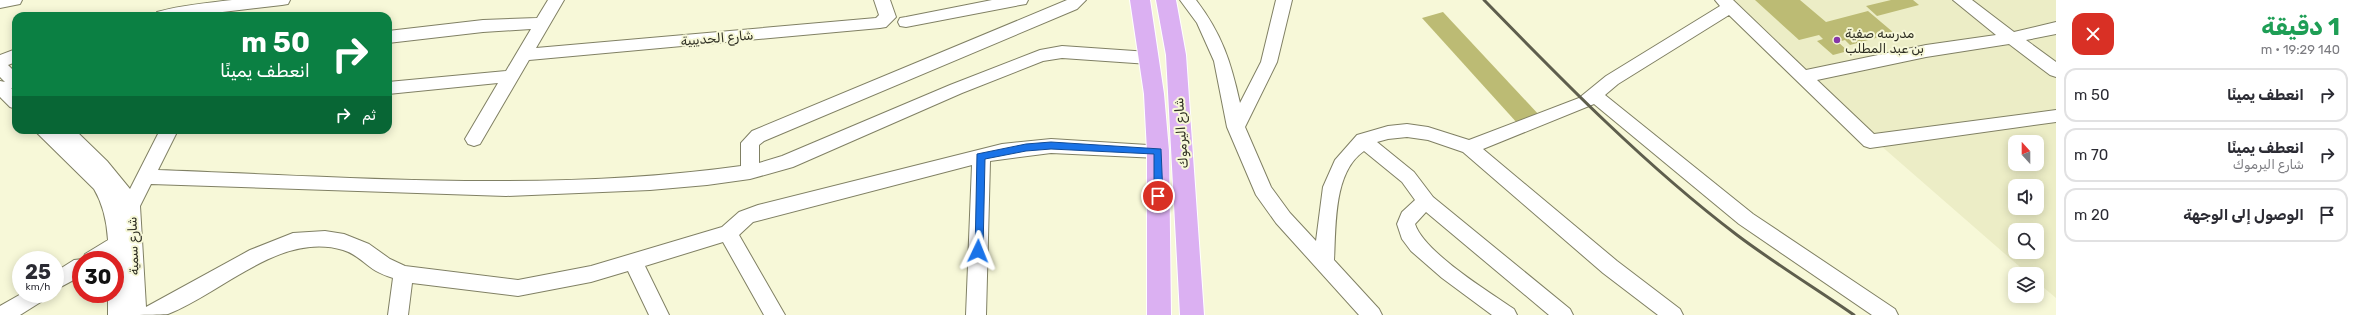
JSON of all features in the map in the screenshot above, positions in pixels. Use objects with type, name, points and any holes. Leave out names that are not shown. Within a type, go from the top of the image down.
[{"type":"highway","name":"شارع اليرموك","points":[[1140,0],[1149,58],[1158,151],[1159,315]]},
{"type":"highway","name":"شارع اليرموك","points":[[1166,0],[1176,55],[1192,315]]},
{"type":"street","points":[[0,4],[14,0]]},
{"type":"street","points":[[169,12],[178,6],[228,10],[282,0]]},
{"type":"street","points":[[474,138],[525,55],[556,0]]},
{"type":"street","name":"شارع الحديبية","points":[[525,55],[880,23],[888,17],[882,0]]},
{"type":"street","points":[[906,22],[1020,0]]},
{"type":"street","points":[[750,172],[750,143],[758,136],[1078,0]]},
{"type":"street","points":[[1188,0],[1204,21],[1222,61],[1236,127],[1272,203],[1372,315]]},
{"type":"street","points":[[1236,127],[1268,62],[1284,0]]},
{"type":"street","points":[[1961,0],[2056,71]]},
{"type":"street","points":[[1469,148],[1562,113],[1595,96],[1612,80],[1727,3],[1870,141],[2056,116]]},
{"type":"street","points":[[392,37],[483,26],[544,23]]},
{"type":"street","points":[[1802,77],[1926,51],[2011,38],[2056,28]]},
{"type":"street","points":[[145,177],[506,189],[650,183],[750,172],[787,162],[956,89],[1040,56],[1062,52],[1149,58]]},
{"type":"street","points":[[0,62],[12,57]]},
{"type":"street","points":[[0,67],[11,83]]},
{"type":"street","points":[[392,88],[511,76]]},
{"type":"street","points":[[1595,96],[1746,219],[1888,315]]},
{"type":"street","points":[[1324,263],[1332,187],[1340,166],[1350,152],[1363,140],[1378,133],[1420,133],[1453,140],[1469,148],[1610,267],[1673,315]]},
{"type":"street","name":"شارع سمية","points":[[47,134],[100,184],[113,211],[118,244],[118,315]]},
{"type":"street","name":"شارع سمية","points":[[68,134],[108,172],[123,191],[131,206],[136,315]]},
{"type":"street","points":[[131,206],[167,134]]},
{"type":"street","points":[[1363,140],[1408,177],[1426,202],[1563,315]]},
{"type":"street","points":[[156,313],[258,256],[293,241],[325,239],[344,242],[362,249],[383,265],[403,274],[518,288],[555,282],[634,262],[728,233],[746,218],[758,212],[981,156],[1026,147],[1051,146],[1158,151]]},
{"type":"street","points":[[976,315],[981,156]]},
{"type":"street","points":[[1426,202],[1409,215],[1406,222],[1408,235],[1430,258],[1507,315]]},
{"type":"street","points":[[728,233],[774,315]]},
{"type":"street","points":[[107,251],[118,244]]},
{"type":"street","points":[[634,262],[659,315]]},
{"type":"street","points":[[398,315],[403,274]]},
{"type":"street","points":[[3,315],[22,303]]},
{"type":"shaded area","points":[[1727,0],[2056,0],[2056,298],[2044,288],[2044,267],[2020,267],[2011,259],[2044,259],[2044,223],[2008,223],[2008,257],[1856,124]]},
{"type":"building","points":[[1755,0],[1800,0],[1826,22],[1868,11],[1894,33],[1850,45],[1845,40],[1838,42],[1848,51],[1833,55],[1817,41],[1823,39],[1819,35],[1799,40]]},
{"type":"building","points":[[1891,0],[1913,0],[1919,5],[1877,16],[1866,6]]},
{"type":"building","points":[[1443,12],[1540,116],[1518,124],[1422,18]]},
{"type":"railway","points":[[1484,0],[1575,92],[1638,152],[1670,180],[1737,235],[1854,315]]},
{"type":"place","name":"مدرسه صفية بن عبد المطلب","points":[[1837,40]]},
{"type":"route","points":[[978,251],[981,156],[1026,147],[1051,146],[1112,147],[1158,151],[1158,196]]}]
